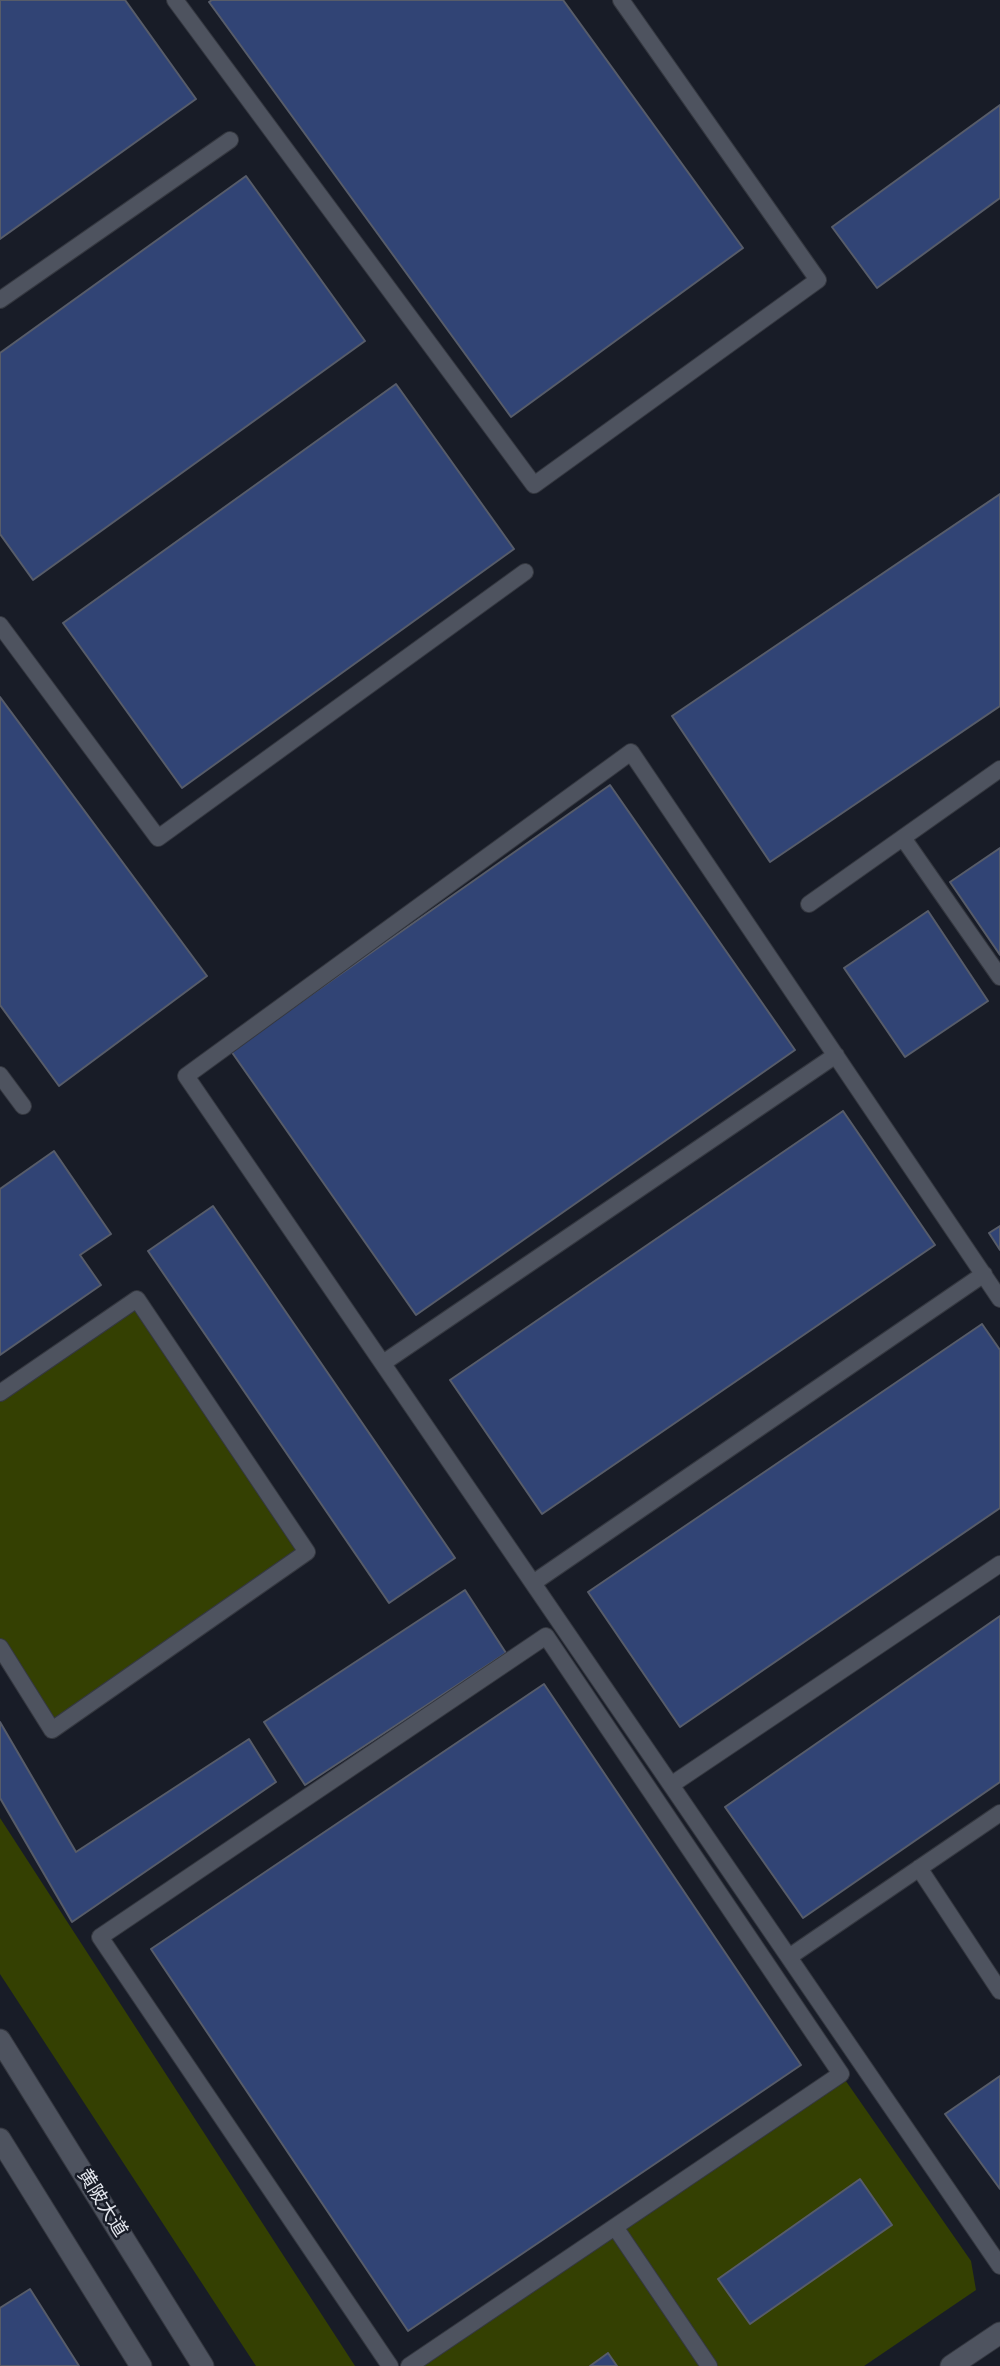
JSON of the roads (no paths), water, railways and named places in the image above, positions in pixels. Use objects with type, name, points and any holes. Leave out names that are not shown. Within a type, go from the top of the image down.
[{"type":"street","name":"黄陂大道","points":[[0,2040],[203,2366]]},
{"type":"street","points":[[0,2139],[141,2366]]},
{"type":"street","points":[[951,2366],[1000,2333]]},
{"type":"lane","points":[[175,0],[534,485],[818,280],[621,0]]},
{"type":"lane","points":[[0,300],[230,140]]},
{"type":"lane","points":[[0,625],[158,838],[525,572]]},
{"type":"lane","points":[[1000,1299],[631,752],[186,1076],[1000,2266]]},
{"type":"lane","points":[[809,904],[1000,769]]},
{"type":"lane","points":[[903,838],[1000,977]]},
{"type":"lane","points":[[383,1363],[836,1055]]},
{"type":"lane","points":[[0,1075],[23,1106]]},
{"type":"lane","points":[[533,1583],[984,1274]]},
{"type":"lane","points":[[0,1392],[137,1299],[307,1552],[52,1730],[0,1647]]},
{"type":"lane","points":[[671,1785],[1000,1564]]},
{"type":"lane","points":[[390,2366],[100,1937],[546,1636],[841,2074],[408,2366]]},
{"type":"lane","points":[[789,1957],[1000,1813]]},
{"type":"lane","points":[[919,1868],[1000,1991]]},
{"type":"lane","points":[[615,2227],[709,2366]]}]
